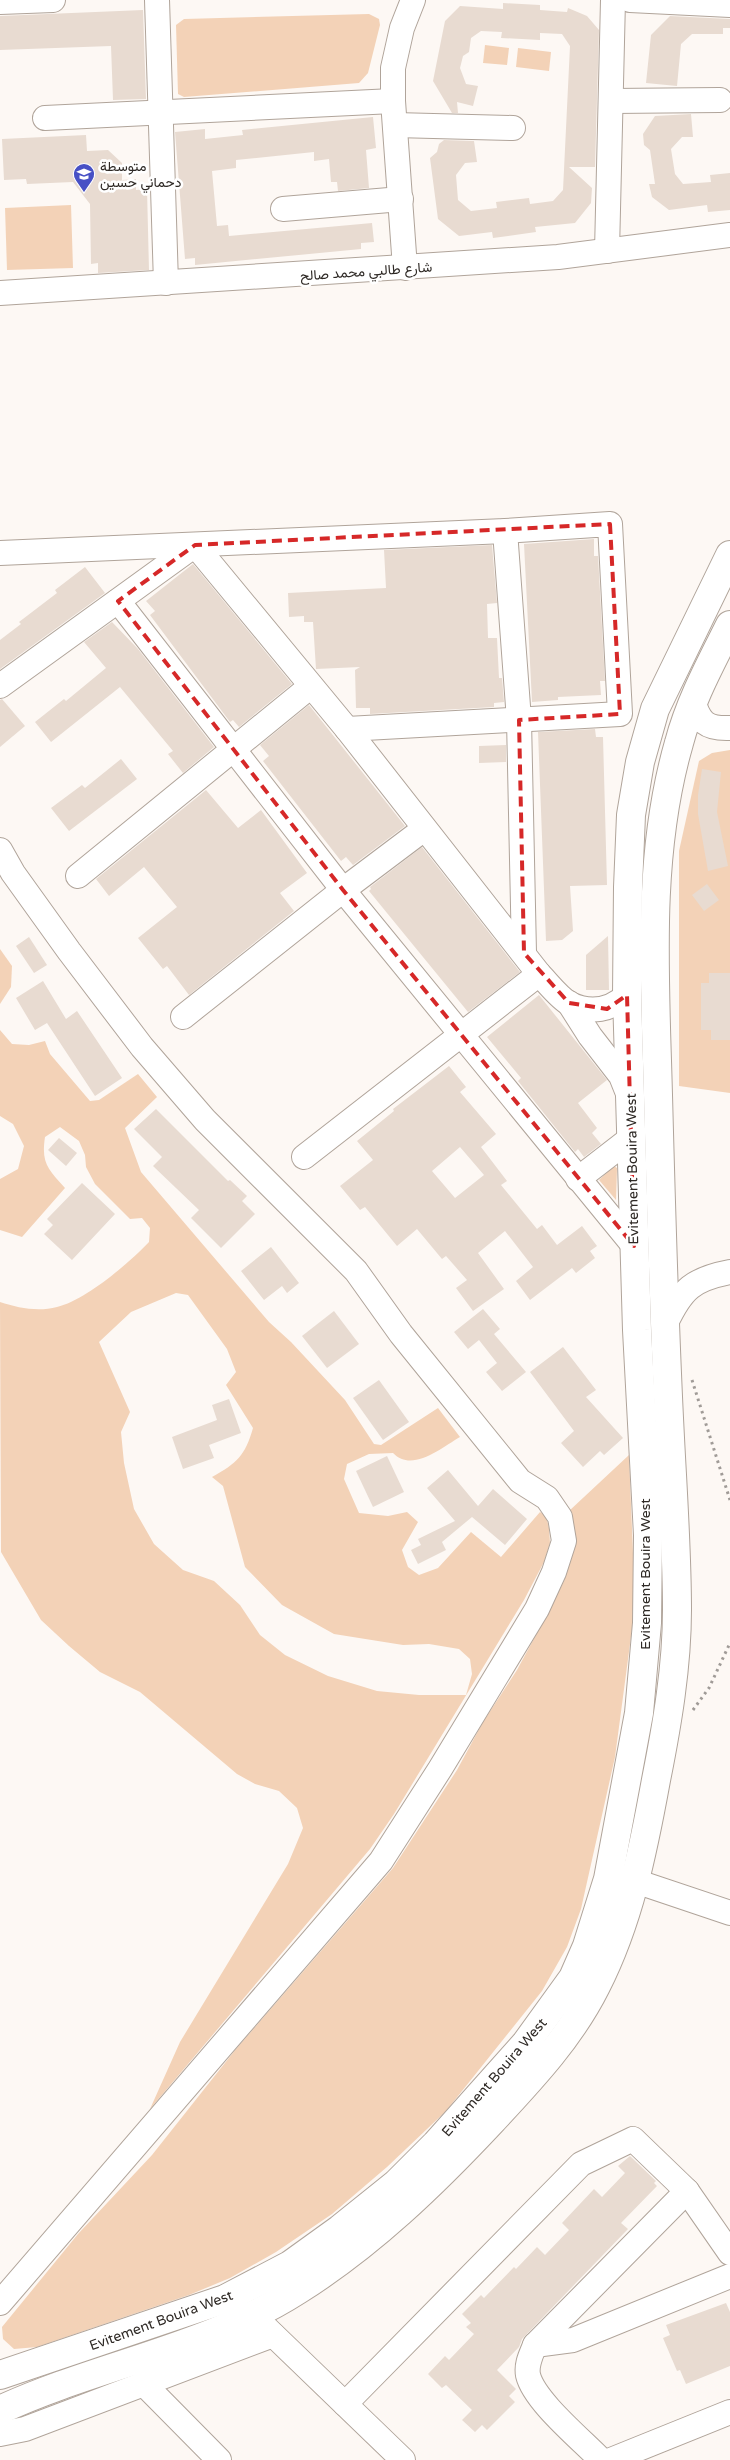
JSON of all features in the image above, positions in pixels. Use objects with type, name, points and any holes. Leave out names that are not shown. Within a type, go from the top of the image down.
[{"type":"highway","name":"Evitement Bouira West","points":[[8,2368],[225,2298],[290,2265],[340,2230],[396,2184],[436,2144],[526,2044],[573,1978],[587,1946],[608,1879],[639,1713],[646,1641],[648,1535],[634,1246],[627,995],[631,815],[640,762],[655,709],[727,569]]},
{"type":"highway","name":"Evitement Bouira West","points":[[0,2410],[263,2326],[298,2290],[344,2258],[401,2212],[452,2164],[527,2084],[565,2038],[588,2001],[614,1946],[635,1881],[666,1732],[677,1614],[676,1529],[670,1439],[653,974],[659,845],[671,772],[693,700],[730,625]]},
{"type":"street","points":[[0,2],[52,0]]},
{"type":"street","points":[[157,0],[159,113],[166,283]]},
{"type":"street","points":[[405,268],[393,101],[393,68],[402,28],[413,0]]},
{"type":"street","points":[[607,251],[613,0]]},
{"type":"street","points":[[630,0],[730,5]]},
{"type":"street","points":[[612,102],[720,100]]},
{"type":"street","points":[[45,118],[393,101]]},
{"type":"street","points":[[395,125],[513,128]]},
{"type":"street","points":[[283,210],[401,198]]},
{"type":"street","name":"شارع طالبي محمد صالح","points":[[0,293],[405,268],[607,251],[730,235]]},
{"type":"street","points":[[0,553],[505,531],[610,524],[620,714],[347,729]]},
{"type":"street","points":[[505,531],[519,720],[524,953]]},
{"type":"street","points":[[0,686],[195,545]]},
{"type":"street","points":[[195,545],[347,729],[539,974],[569,1003],[590,1036],[621,1076],[630,1101]]},
{"type":"street","points":[[118,601],[343,890],[459,1035],[634,1246]]},
{"type":"street","points":[[78,876],[311,686]]},
{"type":"street","points":[[693,700],[696,713],[704,723],[716,728],[730,728]]},
{"type":"street","points":[[183,1017],[343,890],[424,829]]},
{"type":"street","points":[[0,850],[13,873],[69,951],[142,1047],[205,1120],[356,1271],[401,1334],[520,1481],[547,1498],[560,1518],[564,1541],[554,1572],[537,1609],[430,1785],[381,1861],[0,2303]]},
{"type":"street","points":[[304,1157],[539,974]]},
{"type":"street","points":[[569,1003],[587,1008],[606,1009],[618,1004],[627,995]]},
{"type":"street","points":[[578,1179],[631,1138]]},
{"type":"street","points":[[666,1323],[686,1288],[703,1278],[730,1272]]},
{"type":"street","points":[[635,1881],[730,1913]]},
{"type":"street","points":[[345,2404],[581,2164],[633,2140],[687,2191],[730,2252]]},
{"type":"street","points":[[601,2460],[550,2409],[535,2389],[528,2375],[528,2361],[536,2345],[687,2191]]},
{"type":"street","points":[[536,2345],[573,2340],[730,2276]]},
{"type":"street","points":[[0,2434],[25,2429],[144,2383],[263,2326],[403,2460]]},
{"type":"street","points":[[144,2383],[219,2460]]},
{"type":"street","points":[[611,2460],[730,2412]]},
{"type":"path","points":[[690,1375],[730,1500]]},
{"type":"path","points":[[666,1732],[684,1719],[698,1705],[719,1669],[730,1643]]},
{"type":"highlighted area","points":[[610,524],[620,714],[519,720],[524,953],[569,1003],[607,1009],[627,995],[634,1246],[343,890],[118,601],[195,545]]},
{"type":"shaded area","points":[[369,14],[379,19],[380,25],[368,73],[359,83],[184,97],[178,94],[176,25],[184,19]]},
{"type":"shaded area","points":[[485,45],[509,48],[507,65],[483,63]]},
{"type":"shaded area","points":[[518,48],[551,52],[549,71],[516,67]]},
{"type":"shaded area","points":[[71,205],[73,268],[7,270],[5,208]]},
{"type":"shaded area","points":[[730,750],[730,1093],[679,1086],[679,851],[699,761],[712,753]]},
{"type":"shaded area","points":[[0,949],[12,966],[11,987],[0,1004]]},
{"type":"shaded area","points":[[0,1030],[12,1044],[29,1045],[45,1041],[50,1054],[90,1101],[99,1100],[138,1074],[157,1097],[125,1128],[141,1172],[269,1322],[291,1342],[345,1400],[374,1444],[381,1445],[438,1408],[460,1437],[427,1457],[418,1460],[401,1459],[393,1453],[369,1454],[347,1464],[344,1479],[359,1513],[388,1516],[407,1512],[418,1522],[402,1550],[408,1567],[419,1575],[438,1568],[471,1532],[501,1557],[540,1512],[546,1516],[549,1528],[550,1543],[544,1562],[524,1600],[394,1814],[370,1849],[150,2109],[180,2042],[288,1864],[303,1828],[297,1808],[279,1791],[255,1784],[237,1774],[140,1692],[100,1672],[69,1646],[41,1620],[1,1552],[0,1302],[21,1308],[35,1309],[57,1307],[81,1297],[106,1280],[149,1242],[150,1228],[142,1218],[130,1219],[95,1184],[86,1167],[85,1155],[79,1141],[60,1127],[45,1137],[44,1153],[50,1170],[65,1188],[22,1237],[0,1230],[0,1179],[18,1169],[24,1146],[13,1124],[0,1116]],"holes":[[[176,1293],[188,1295],[227,1349],[236,1372],[226,1385],[253,1428],[247,1446],[239,1458],[212,1477],[223,1486],[245,1567],[282,1605],[334,1634],[403,1645],[429,1644],[459,1649],[470,1659],[472,1674],[466,1695],[419,1695],[377,1691],[328,1676],[285,1655],[260,1635],[240,1605],[214,1581],[183,1570],[154,1544],[134,1509],[124,1463],[121,1432],[130,1412],[99,1342],[131,1312]]]},
{"type":"shaded area","points":[[614,1166],[617,1168],[616,1200],[599,1180]]},
{"type":"shaded area","points":[[629,1455],[634,1578],[632,1629],[615,1757],[581,1909],[567,1947],[542,1991],[446,2111],[387,2167],[332,2214],[276,2252],[230,2278],[189,2295],[37,2347],[14,2349],[3,2339],[2,2327],[78,2234],[152,2155],[236,2049],[393,1868],[457,1770],[483,1722],[517,1670],[564,1581],[574,1549],[572,1515],[569,1511]]},
{"type":"building","points":[[503,3],[540,5],[540,10],[567,12],[568,8],[587,16],[599,30],[595,167],[569,167],[592,188],[591,203],[575,223],[535,227],[536,232],[493,238],[492,232],[459,236],[438,219],[430,158],[437,152],[439,144],[444,140],[474,141],[477,162],[465,163],[456,175],[458,200],[471,211],[497,208],[496,202],[529,198],[530,204],[553,201],[563,190],[570,46],[562,34],[540,33],[540,40],[501,38],[502,32],[481,31],[471,38],[469,52],[463,56],[460,68],[466,84],[478,86],[473,106],[457,102],[458,113],[452,113],[433,81],[445,21],[460,6],[503,9]]},
{"type":"building","points":[[143,10],[146,99],[113,100],[111,46],[0,50],[0,16]]},
{"type":"building","points":[[670,16],[730,19],[730,28],[723,28],[723,34],[692,34],[681,44],[677,86],[646,83],[651,35]]},
{"type":"building","points":[[691,114],[693,137],[682,137],[671,149],[675,174],[683,184],[711,182],[710,175],[730,173],[730,210],[708,212],[707,205],[669,210],[652,197],[649,184],[655,184],[650,150],[644,145],[643,134],[655,116]]},
{"type":"building","points":[[373,117],[376,148],[366,150],[369,188],[338,191],[337,182],[331,182],[329,159],[314,161],[314,152],[236,160],[236,168],[212,171],[217,226],[228,225],[229,236],[372,223],[374,242],[361,243],[361,249],[195,265],[195,258],[185,259],[175,132],[205,129],[205,139],[243,135],[242,130]]},
{"type":"building","points":[[86,135],[87,151],[108,150],[122,163],[122,180],[136,179],[136,190],[147,189],[149,270],[98,273],[98,263],[91,264],[90,204],[73,182],[27,184],[26,179],[4,180],[2,139]]},
{"type":"building","points":[[594,539],[594,556],[598,556],[605,681],[600,681],[601,695],[558,697],[558,700],[532,702],[524,544]]},
{"type":"building","points":[[492,545],[497,603],[487,604],[488,638],[497,638],[499,678],[502,678],[504,702],[494,703],[494,707],[370,714],[370,708],[356,708],[355,670],[360,667],[316,669],[313,622],[304,622],[304,616],[289,617],[288,593],[386,588],[384,550]]},
{"type":"building","points":[[193,564],[292,684],[239,727],[233,720],[230,722],[150,615],[155,611],[146,601]]},
{"type":"building","points":[[85,567],[105,593],[0,669],[0,640],[21,624],[19,622],[57,593],[55,590]]},
{"type":"building","points":[[112,622],[138,649],[214,747],[183,773],[168,754],[173,751],[120,687],[51,742],[35,722],[64,699],[66,701],[106,668],[84,642]]},
{"type":"building","points":[[2,699],[25,726],[0,747],[0,700]]},
{"type":"building","points":[[309,705],[405,826],[353,865],[346,857],[341,861],[263,761],[269,756],[260,745]]},
{"type":"building","points":[[595,729],[596,737],[603,737],[607,885],[570,886],[573,931],[562,940],[546,941],[538,732]]},
{"type":"building","points":[[506,745],[506,762],[479,763],[479,746]]},
{"type":"building","points":[[121,759],[137,779],[69,831],[51,808],[82,785],[85,788]]},
{"type":"building","points":[[702,769],[721,772],[717,812],[728,866],[708,871],[698,814],[698,795]]},
{"type":"building","points":[[206,790],[238,828],[261,810],[307,873],[280,893],[294,911],[189,995],[167,966],[163,969],[138,938],[177,907],[144,867],[109,896],[96,879]]},
{"type":"building","points":[[422,847],[520,972],[468,1012],[369,891],[370,887]]},
{"type":"building","points":[[707,884],[719,900],[704,911],[692,895]]},
{"type":"building","points":[[608,936],[609,990],[586,990],[586,955]]},
{"type":"building","points":[[29,937],[47,965],[34,973],[16,946]]},
{"type":"building","points":[[709,973],[730,973],[730,1040],[711,1040],[711,1030],[701,1030],[701,983],[709,983]]},
{"type":"building","points":[[43,981],[66,1019],[77,1011],[122,1078],[95,1096],[47,1023],[35,1030],[16,998]]},
{"type":"building","points":[[539,995],[607,1080],[578,1103],[597,1128],[592,1133],[601,1144],[584,1157],[578,1149],[575,1152],[518,1081],[521,1078],[487,1037]]},
{"type":"building","points":[[449,1066],[466,1087],[460,1092],[496,1134],[481,1147],[507,1181],[501,1185],[537,1229],[542,1225],[557,1245],[582,1226],[597,1246],[590,1251],[595,1258],[576,1273],[572,1268],[530,1300],[516,1281],[533,1267],[505,1231],[478,1253],[504,1289],[473,1311],[456,1288],[467,1280],[446,1256],[442,1259],[417,1229],[397,1246],[365,1207],[360,1210],[340,1186],[373,1160],[357,1141],[394,1111],[393,1109]],"holes":[[[460,1147],[484,1175],[455,1198],[432,1171]]]},
{"type":"building","points":[[156,1109],[228,1181],[230,1180],[247,1196],[242,1201],[255,1214],[221,1248],[191,1218],[199,1210],[153,1166],[162,1157],[134,1129]]},
{"type":"building","points":[[59,1138],[77,1153],[66,1166],[48,1150]]},
{"type":"building","points":[[82,1183],[115,1214],[72,1260],[44,1234],[53,1225],[47,1219]]},
{"type":"building","points":[[271,1247],[299,1283],[287,1293],[282,1286],[264,1300],[241,1271]]},
{"type":"building","points":[[483,1309],[500,1329],[494,1334],[526,1372],[502,1391],[486,1372],[497,1363],[479,1340],[468,1349],[454,1332]]},
{"type":"building","points":[[334,1311],[359,1344],[327,1368],[302,1336]]},
{"type":"building","points":[[563,1347],[596,1390],[586,1397],[623,1438],[604,1455],[600,1451],[583,1467],[561,1443],[574,1431],[530,1372]]},
{"type":"building","points":[[379,1380],[409,1422],[383,1440],[353,1398]]},
{"type":"building","points":[[229,1399],[241,1433],[209,1445],[214,1458],[183,1469],[172,1437],[217,1420],[212,1405]]},
{"type":"building","points":[[387,1456],[404,1492],[373,1507],[356,1471]]},
{"type":"building","points":[[448,1470],[478,1506],[493,1489],[527,1519],[505,1545],[472,1517],[442,1542],[446,1550],[418,1564],[411,1550],[421,1545],[418,1539],[455,1521],[427,1488]]},
{"type":"building","points":[[630,2156],[656,2181],[654,2183],[657,2186],[621,2223],[628,2229],[522,2339],[519,2347],[497,2370],[516,2389],[509,2396],[515,2402],[487,2430],[482,2425],[475,2432],[462,2420],[472,2410],[446,2385],[442,2388],[428,2374],[445,2356],[449,2360],[474,2334],[466,2327],[471,2323],[462,2314],[481,2295],[484,2298],[514,2267],[516,2269],[537,2247],[545,2255],[569,2230],[562,2223],[594,2189],[602,2197],[625,2173],[618,2166]]},
{"type":"building","points":[[726,2303],[730,2312],[730,2366],[686,2384],[680,2370],[677,2371],[663,2338],[670,2335],[666,2325]]},
{"type":"place","name":"متوسطة دحماني حسين","points":[[84,193]]}]
